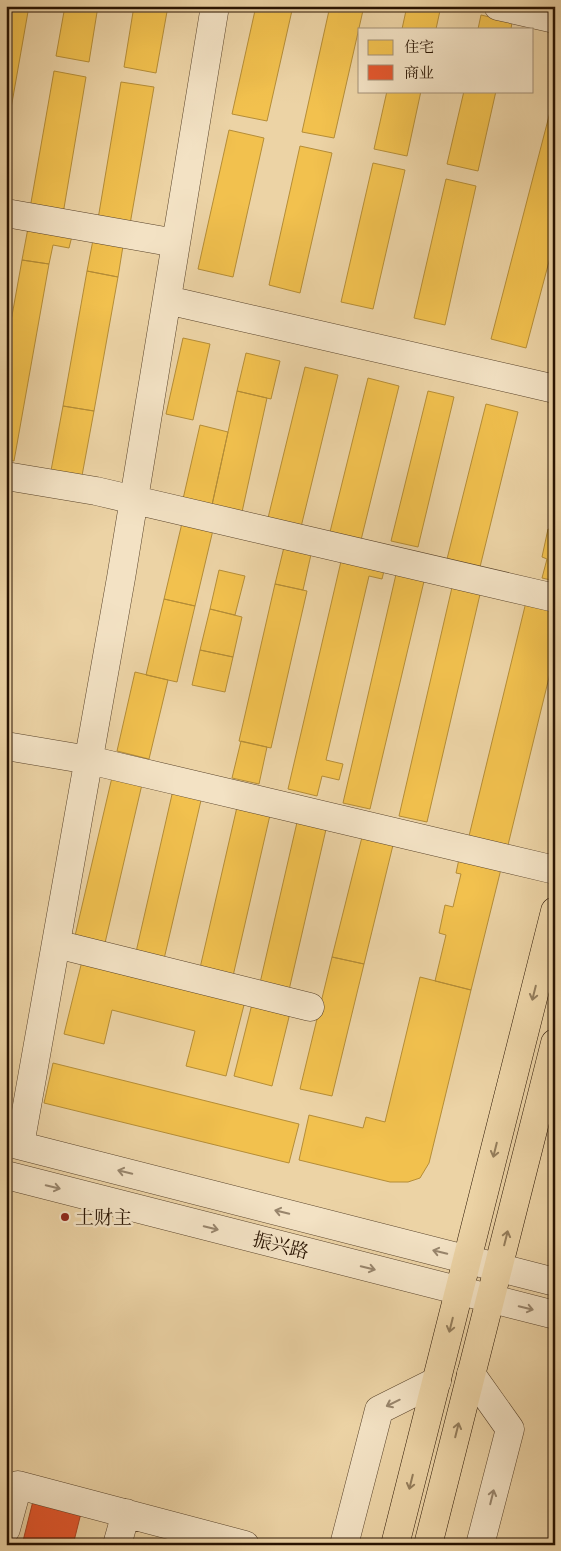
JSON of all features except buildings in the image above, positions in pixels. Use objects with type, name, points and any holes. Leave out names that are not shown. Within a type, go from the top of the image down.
[{"type":"main road","points":[[395,1545],[555,912]]},
{"type":"main road","points":[[428,1545],[555,1043]]},
{"type":"street","points":[[13,1144],[56,944],[89,760],[134,500],[215,6]]},
{"type":"street","points":[[498,6],[555,19]]},
{"type":"street","points":[[6,213],[176,243]]},
{"type":"street","points":[[167,300],[555,389]]},
{"type":"street","points":[[6,476],[96,491],[555,598]]},
{"type":"street","points":[[6,746],[89,760],[555,870]]},
{"type":"street","points":[[56,944],[310,1007]]},
{"type":"street","name":"振兴路","points":[[13,1144],[555,1282]]},
{"type":"street","name":"振兴路","points":[[6,1175],[555,1315]]},
{"type":"street","points":[[471,1374],[510,1429],[480,1545]]},
{"type":"street","points":[[344,1545],[378,1410],[436,1381]]},
{"type":"street","points":[[6,1529],[18,1485],[245,1545]]},
{"type":"street","points":[[118,1545],[126,1513]]},
{"type":"place","name":"土财主","points":[[65,1217]]}]
